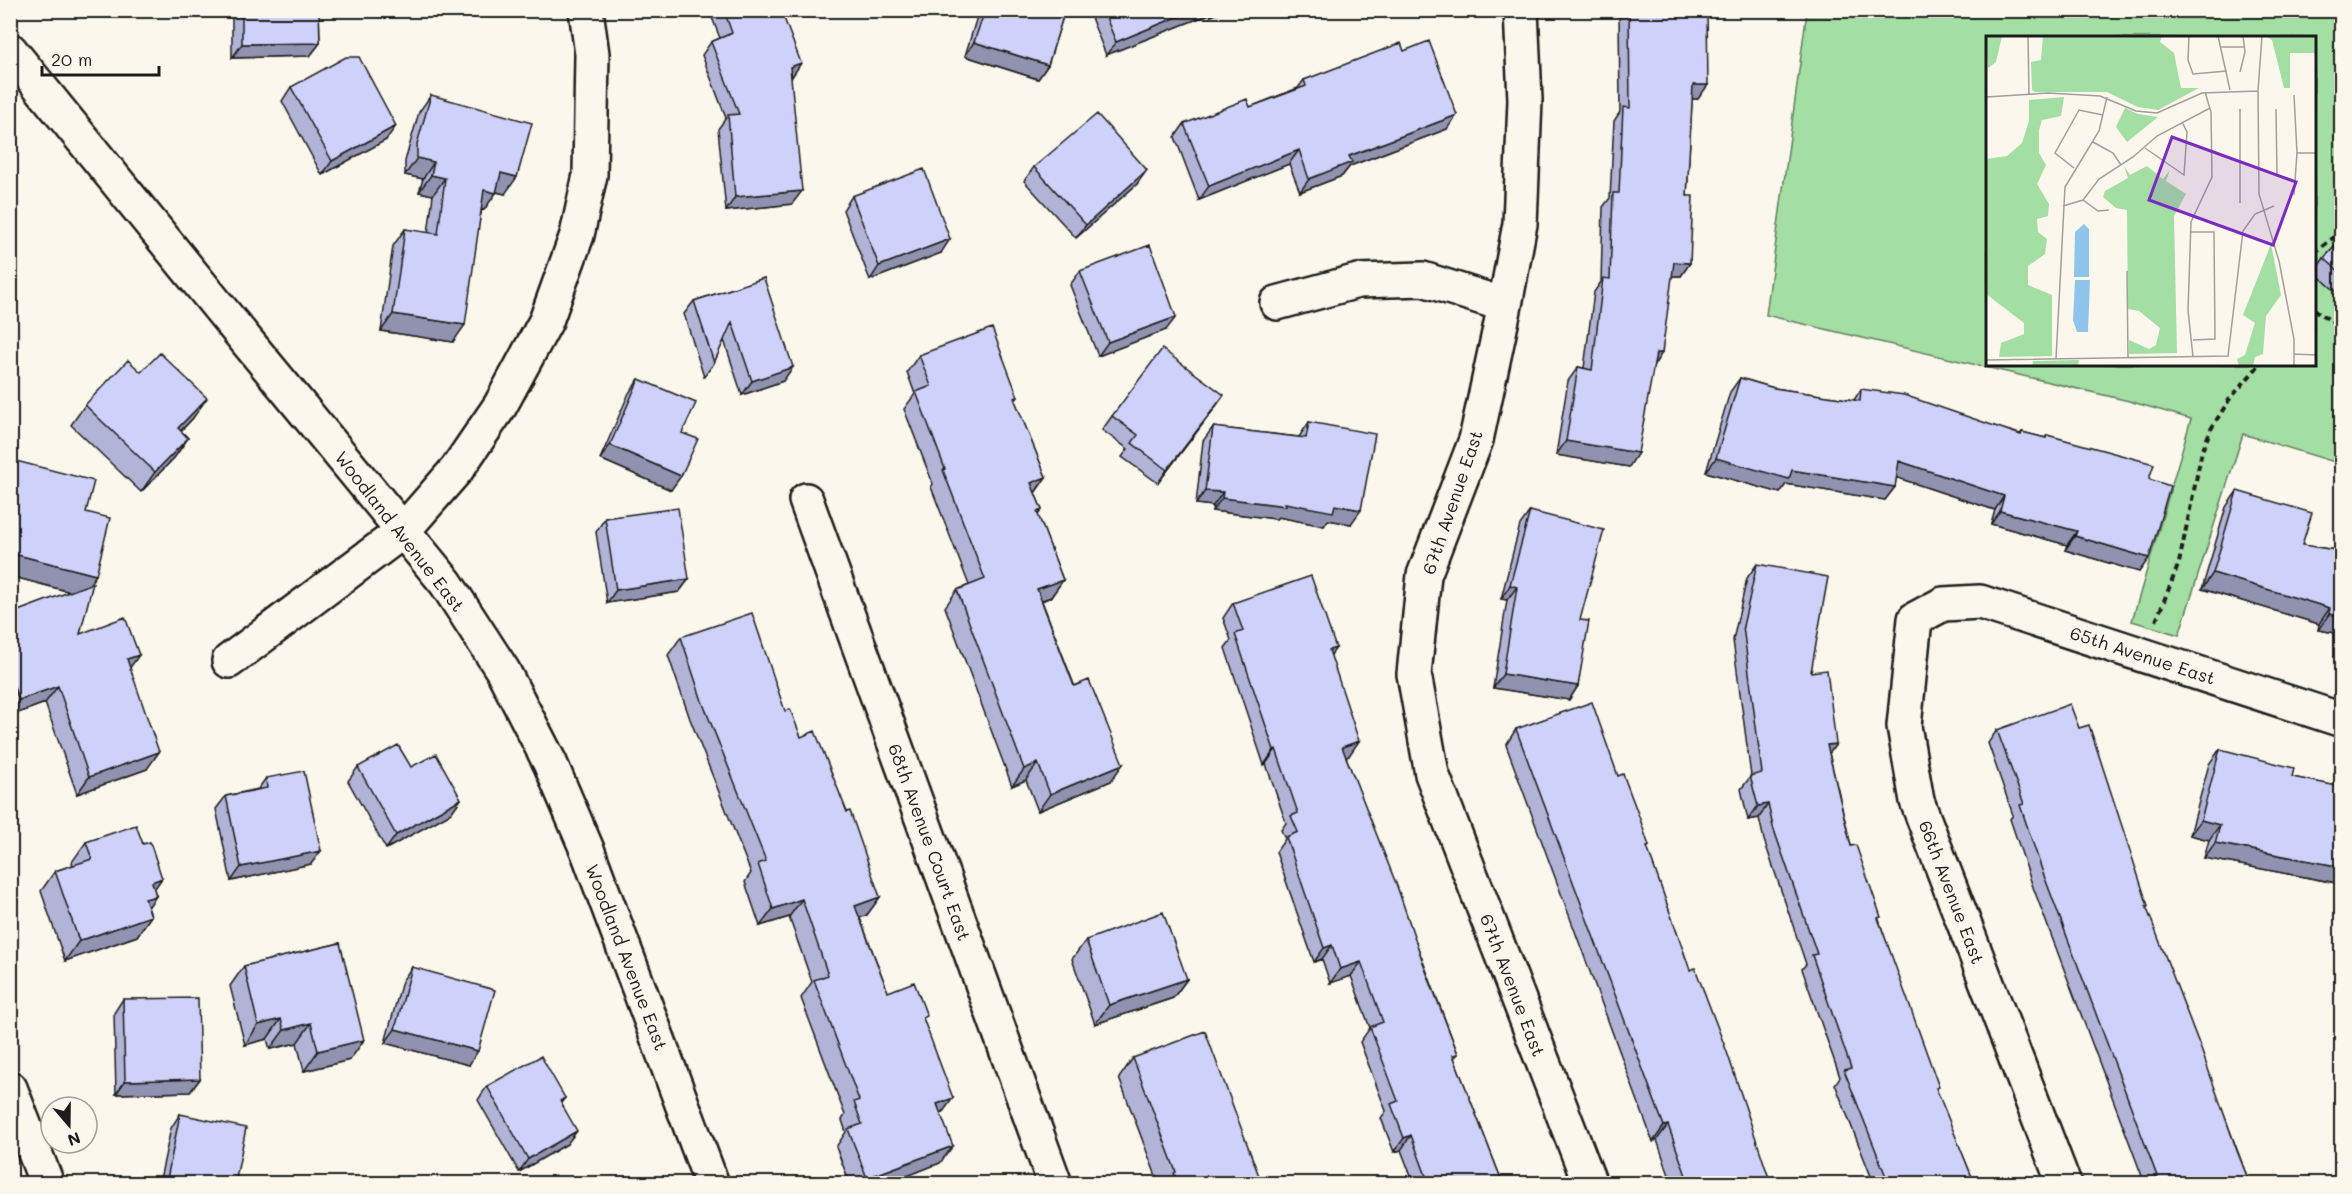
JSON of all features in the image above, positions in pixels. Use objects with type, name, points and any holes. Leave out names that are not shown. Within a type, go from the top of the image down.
[{"type":"street","points":[[230,661],[403,531],[457,469],[500,406],[546,321],[577,235],[591,175],[592,54],[586,10]]},
{"type":"street","name":"67th Avenue East","points":[[1521,10],[1525,100],[1520,224],[1476,440],[1425,575],[1414,674],[1432,774],[1590,1184]]},
{"type":"street","name":"Woodland Avenue East","points":[[10,50],[447,583],[497,661],[550,763],[588,852],[712,1184]]},
{"type":"street","points":[[1277,303],[1358,281],[1422,279],[1505,305]]},
{"type":"street","name":"68th Avenue Court East","points":[[806,500],[1055,1184]]},
{"type":"street","name":"65th Avenue East","points":[[1943,604],[1980,602],[2342,720]]},
{"type":"street","name":"66th Avenue East","points":[[1943,604],[1915,619],[1904,726],[1917,801],[2064,1184]]},
{"type":"street","points":[[10,1088],[47,1184]]},
{"type":"path","points":[[2316,251],[2342,231]]},
{"type":"path","points":[[2316,310],[2342,329]]},
{"type":"path","points":[[2148,657],[2160,610],[2179,563],[2202,451],[2211,429],[2229,400],[2258,366]]},
{"type":"green space","points":[[1807,11],[2341,11],[2341,464],[2243,434],[2179,635],[2132,621],[2191,419],[2129,401],[1766,315]]},
{"type":"building","points":[[242,10],[319,10],[320,43],[242,44]]},
{"type":"building","points":[[724,10],[781,10],[801,63],[790,67],[802,191],[735,197],[728,115],[739,114],[711,42],[732,33]]},
{"type":"building","points":[[985,10],[1065,10],[1048,65],[974,42]]},
{"type":"building","points":[[1103,10],[1194,10],[1116,42]]},
{"type":"building","points":[[1629,10],[1707,10],[1708,85],[1693,85],[1687,196],[1693,196],[1690,263],[1674,262],[1662,353],[1656,353],[1638,453],[1566,441],[1578,367],[1592,370],[1603,278],[1610,279],[1613,193],[1619,193],[1623,107],[1630,108]]},
{"type":"building","points":[[1429,41],[1457,115],[1349,156],[1352,162],[1309,179],[1299,150],[1209,186],[1184,124],[1247,99],[1250,107],[1306,86],[1304,80],[1401,43],[1404,51]]},
{"type":"building","points":[[346,57],[359,57],[396,126],[332,161],[291,87]]},
{"type":"building","points":[[431,95],[532,123],[517,177],[501,173],[496,193],[484,190],[465,325],[393,314],[405,229],[438,234],[445,178],[431,175],[434,162],[417,158],[417,144]]},
{"type":"building","points":[[1097,114],[1147,170],[1086,225],[1034,167]]},
{"type":"building","points":[[924,169],[950,239],[879,266],[852,196]]},
{"type":"building","points":[[2342,239],[2342,274],[2324,258]]},
{"type":"building","points":[[1150,245],[1176,317],[1108,342],[1080,271]]},
{"type":"building","points":[[764,278],[793,367],[752,381],[732,322],[714,363],[694,301]]},
{"type":"building","points":[[992,328],[1018,397],[1014,398],[1046,477],[1031,483],[1042,510],[1037,512],[1063,580],[1037,589],[1074,686],[1089,680],[1123,764],[1050,794],[1038,763],[1024,769],[957,590],[985,579],[916,392],[931,386],[919,355]]},
{"type":"building","points":[[1162,349],[1224,395],[1167,470],[1132,443],[1138,435],[1112,416]]},
{"type":"building","points":[[160,353],[207,398],[178,428],[188,438],[155,472],[85,405],[128,360],[141,372]]},
{"type":"building","points":[[1740,378],[1774,388],[1860,401],[1861,389],[1904,395],[2021,435],[2022,432],[2046,438],[2047,435],[2154,464],[2149,479],[2170,486],[2149,558],[2075,536],[2077,531],[2000,511],[2004,496],[1899,461],[1895,487],[1792,470],[1789,479],[1716,458]]},
{"type":"building","points":[[639,379],[696,403],[682,433],[698,439],[681,476],[610,445]]},
{"type":"building","points":[[1309,422],[1375,434],[1361,510],[1335,505],[1333,512],[1285,503],[1286,506],[1222,498],[1223,492],[1205,491],[1213,427],[1306,438]]},
{"type":"building","points":[[16,461],[94,481],[86,512],[110,518],[96,575],[10,553],[10,484]]},
{"type":"building","points":[[2237,491],[2312,513],[2302,545],[2342,551],[2342,616],[2329,614],[2330,608],[2213,573]]},
{"type":"building","points":[[678,508],[689,579],[616,590],[605,518]]},
{"type":"building","points":[[1530,511],[1604,530],[1580,620],[1589,621],[1578,686],[1503,674],[1517,587],[1510,585]]},
{"type":"building","points":[[1757,564],[1828,577],[1811,672],[1827,670],[1836,744],[1827,745],[1851,846],[1856,845],[1881,917],[1878,918],[1939,1087],[1936,1088],[1976,1184],[1889,1184],[1844,1070],[1851,1068],[1812,955],[1817,954],[1773,827],[1768,804],[1758,806],[1750,776],[1762,773],[1743,626]]},
{"type":"building","points":[[1311,576],[1336,648],[1329,650],[1359,741],[1342,747],[1397,886],[1458,1054],[1453,1055],[1503,1184],[1429,1184],[1411,1135],[1404,1138],[1391,1104],[1398,1101],[1370,1027],[1383,1022],[1361,962],[1340,969],[1332,945],[1324,948],[1286,837],[1298,832],[1291,816],[1298,813],[1235,634],[1243,631],[1233,603]]},
{"type":"building","points":[[93,583],[80,634],[125,617],[139,655],[127,659],[159,752],[89,777],[58,686],[19,700],[10,677],[10,614]]},
{"type":"building","points":[[752,613],[785,711],[790,709],[801,737],[815,731],[847,812],[850,811],[880,897],[855,906],[888,992],[914,982],[927,1016],[923,1018],[953,1098],[937,1104],[953,1146],[867,1178],[848,1129],[862,1124],[854,1102],[859,1100],[814,980],[828,975],[802,899],[773,909],[758,864],[766,861],[702,701],[681,637]]},
{"type":"building","points":[[1592,702],[1618,776],[1623,774],[1640,819],[1649,846],[1647,847],[1690,970],[1695,968],[1727,1052],[1771,1184],[1689,1184],[1668,1125],[1664,1126],[1516,729]]},
{"type":"building","points":[[2070,704],[2079,728],[2089,725],[2148,906],[2146,906],[2250,1184],[2160,1184],[2043,873],[2020,805],[2024,804],[1997,730]]},
{"type":"building","points":[[398,745],[411,767],[436,754],[461,799],[396,835],[358,767]]},
{"type":"building","points":[[2220,749],[2294,768],[2292,777],[2342,787],[2342,867],[2215,843],[2220,825],[2201,820]]},
{"type":"building","points":[[304,771],[321,851],[241,867],[226,796],[267,788],[266,778]]},
{"type":"building","points":[[136,825],[143,844],[150,842],[162,878],[152,882],[156,896],[145,899],[151,916],[79,941],[55,871],[92,859],[86,842]]},
{"type":"building","points":[[1163,912],[1187,979],[1109,1005],[1086,940]]},
{"type":"building","points":[[340,943],[364,1040],[318,1051],[311,1023],[284,1030],[281,1019],[258,1025],[244,966]]},
{"type":"building","points":[[412,967],[495,990],[478,1051],[395,1029]]},
{"type":"building","points":[[198,998],[200,1079],[125,1081],[123,999]]},
{"type":"building","points":[[1205,1031],[1262,1184],[1178,1184],[1174,1173],[1176,1172],[1133,1058]]},
{"type":"building","points":[[541,1056],[565,1098],[560,1101],[577,1131],[528,1159],[487,1086]]},
{"type":"building","points":[[180,1114],[246,1128],[235,1184],[166,1184]]},
{"type":"building","points":[[2342,1177],[2342,1184],[2335,1184]]}]
